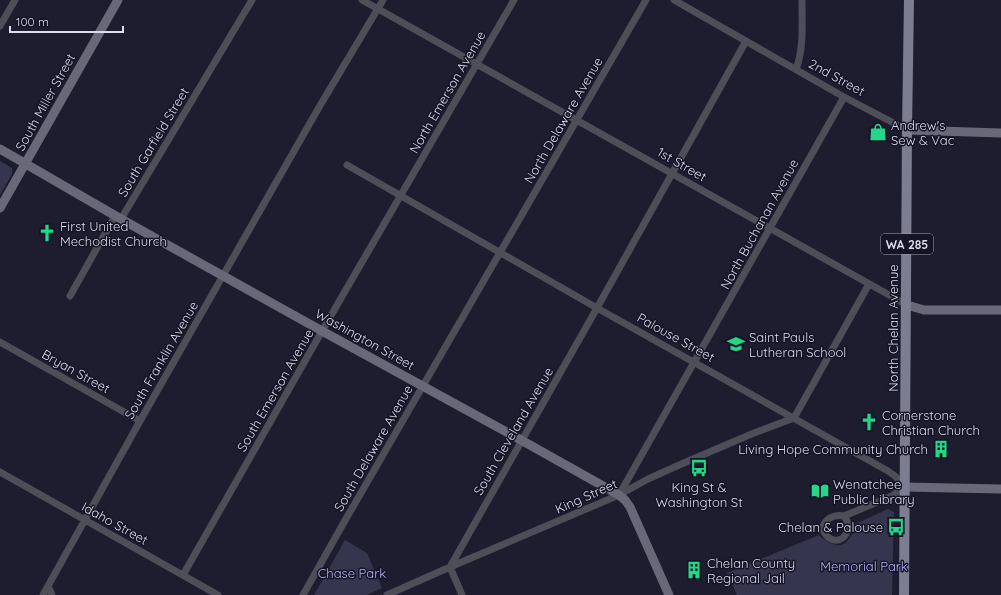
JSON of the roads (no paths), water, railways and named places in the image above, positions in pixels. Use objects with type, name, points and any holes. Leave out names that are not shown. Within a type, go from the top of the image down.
[{"type":"main road","name":"North Chelan Avenue","points":[[905,487],[909,0]]},
{"type":"main road","name":"WA 285","points":[[904,595],[905,487]]},
{"type":"street","points":[[0,26],[15,0]]},
{"type":"street","name":"South Miller Street","points":[[0,208],[118,0]]},
{"type":"street","name":"South Garfield Street","points":[[70,296],[252,0]]},
{"type":"street","name":"1st Street","points":[[362,0],[907,305],[924,310],[1001,310]]},
{"type":"street","name":"South Franklin Avenue","points":[[42,595],[140,421],[382,0]]},
{"type":"street","name":"North Emerson Avenue","points":[[401,196],[514,0]]},
{"type":"street","name":"North Delaware Avenue","points":[[500,252],[646,0]]},
{"type":"street","name":"2nd Street","points":[[674,0],[907,130],[1001,133]]},
{"type":"street","points":[[796,69],[801,53],[802,0]]},
{"type":"street","name":"South Cleveland Avenue","points":[[450,567],[746,41]]},
{"type":"street","name":"North Buchanan Avenue","points":[[619,495],[844,96]]},
{"type":"street","name":"Washington Street","points":[[0,149],[223,276],[619,495],[630,507],[669,595]]},
{"type":"street","name":"Palouse Street","points":[[347,165],[597,308],[888,471],[905,487]]},
{"type":"street","name":"South Emerson Avenue","points":[[183,575],[401,196]]},
{"type":"street","name":"South Delaware Avenue","points":[[303,595],[500,252]]},
{"type":"street","points":[[794,418],[869,284]]},
{"type":"street","name":"Bryan Street","points":[[0,342],[140,421]]},
{"type":"street","name":"King Street","points":[[387,595],[619,495],[648,479],[754,433],[794,418]]},
{"type":"street","name":"Idaho Street","points":[[0,472],[218,595]]},
{"type":"street","points":[[844,516],[892,496],[905,487],[1001,490]]},
{"type":"street","points":[[450,567],[462,595]]},
{"type":"street","points":[[48,586],[52,595]]},
{"type":"place","name":"Andrew's Sew & Vac","points":[[878,132]]},
{"type":"place","name":"First United Mechodist Church","points":[[47,233]]},
{"type":"place","name":"Saint Pauls Lutheran School","points":[[736,344]]},
{"type":"place","name":"Cornerstone Christian Church","points":[[869,422]]},
{"type":"place","name":"Living Hope Community Church","points":[[941,449]]},
{"type":"place","name":"King St & Washington St","points":[[699,468]]},
{"type":"place","name":"Wenatchee Public Library","points":[[820,491]]},
{"type":"place","name":"Chelan & Palouse","points":[[896,527]]},
{"type":"place","name":"Chelan County Regional Jail","points":[[694,570]]},
{"type":"park label","name":"Memorial Park","points":[[864,566]]},
{"type":"park label","name":"Chase Park","points":[[352,573]]}]
